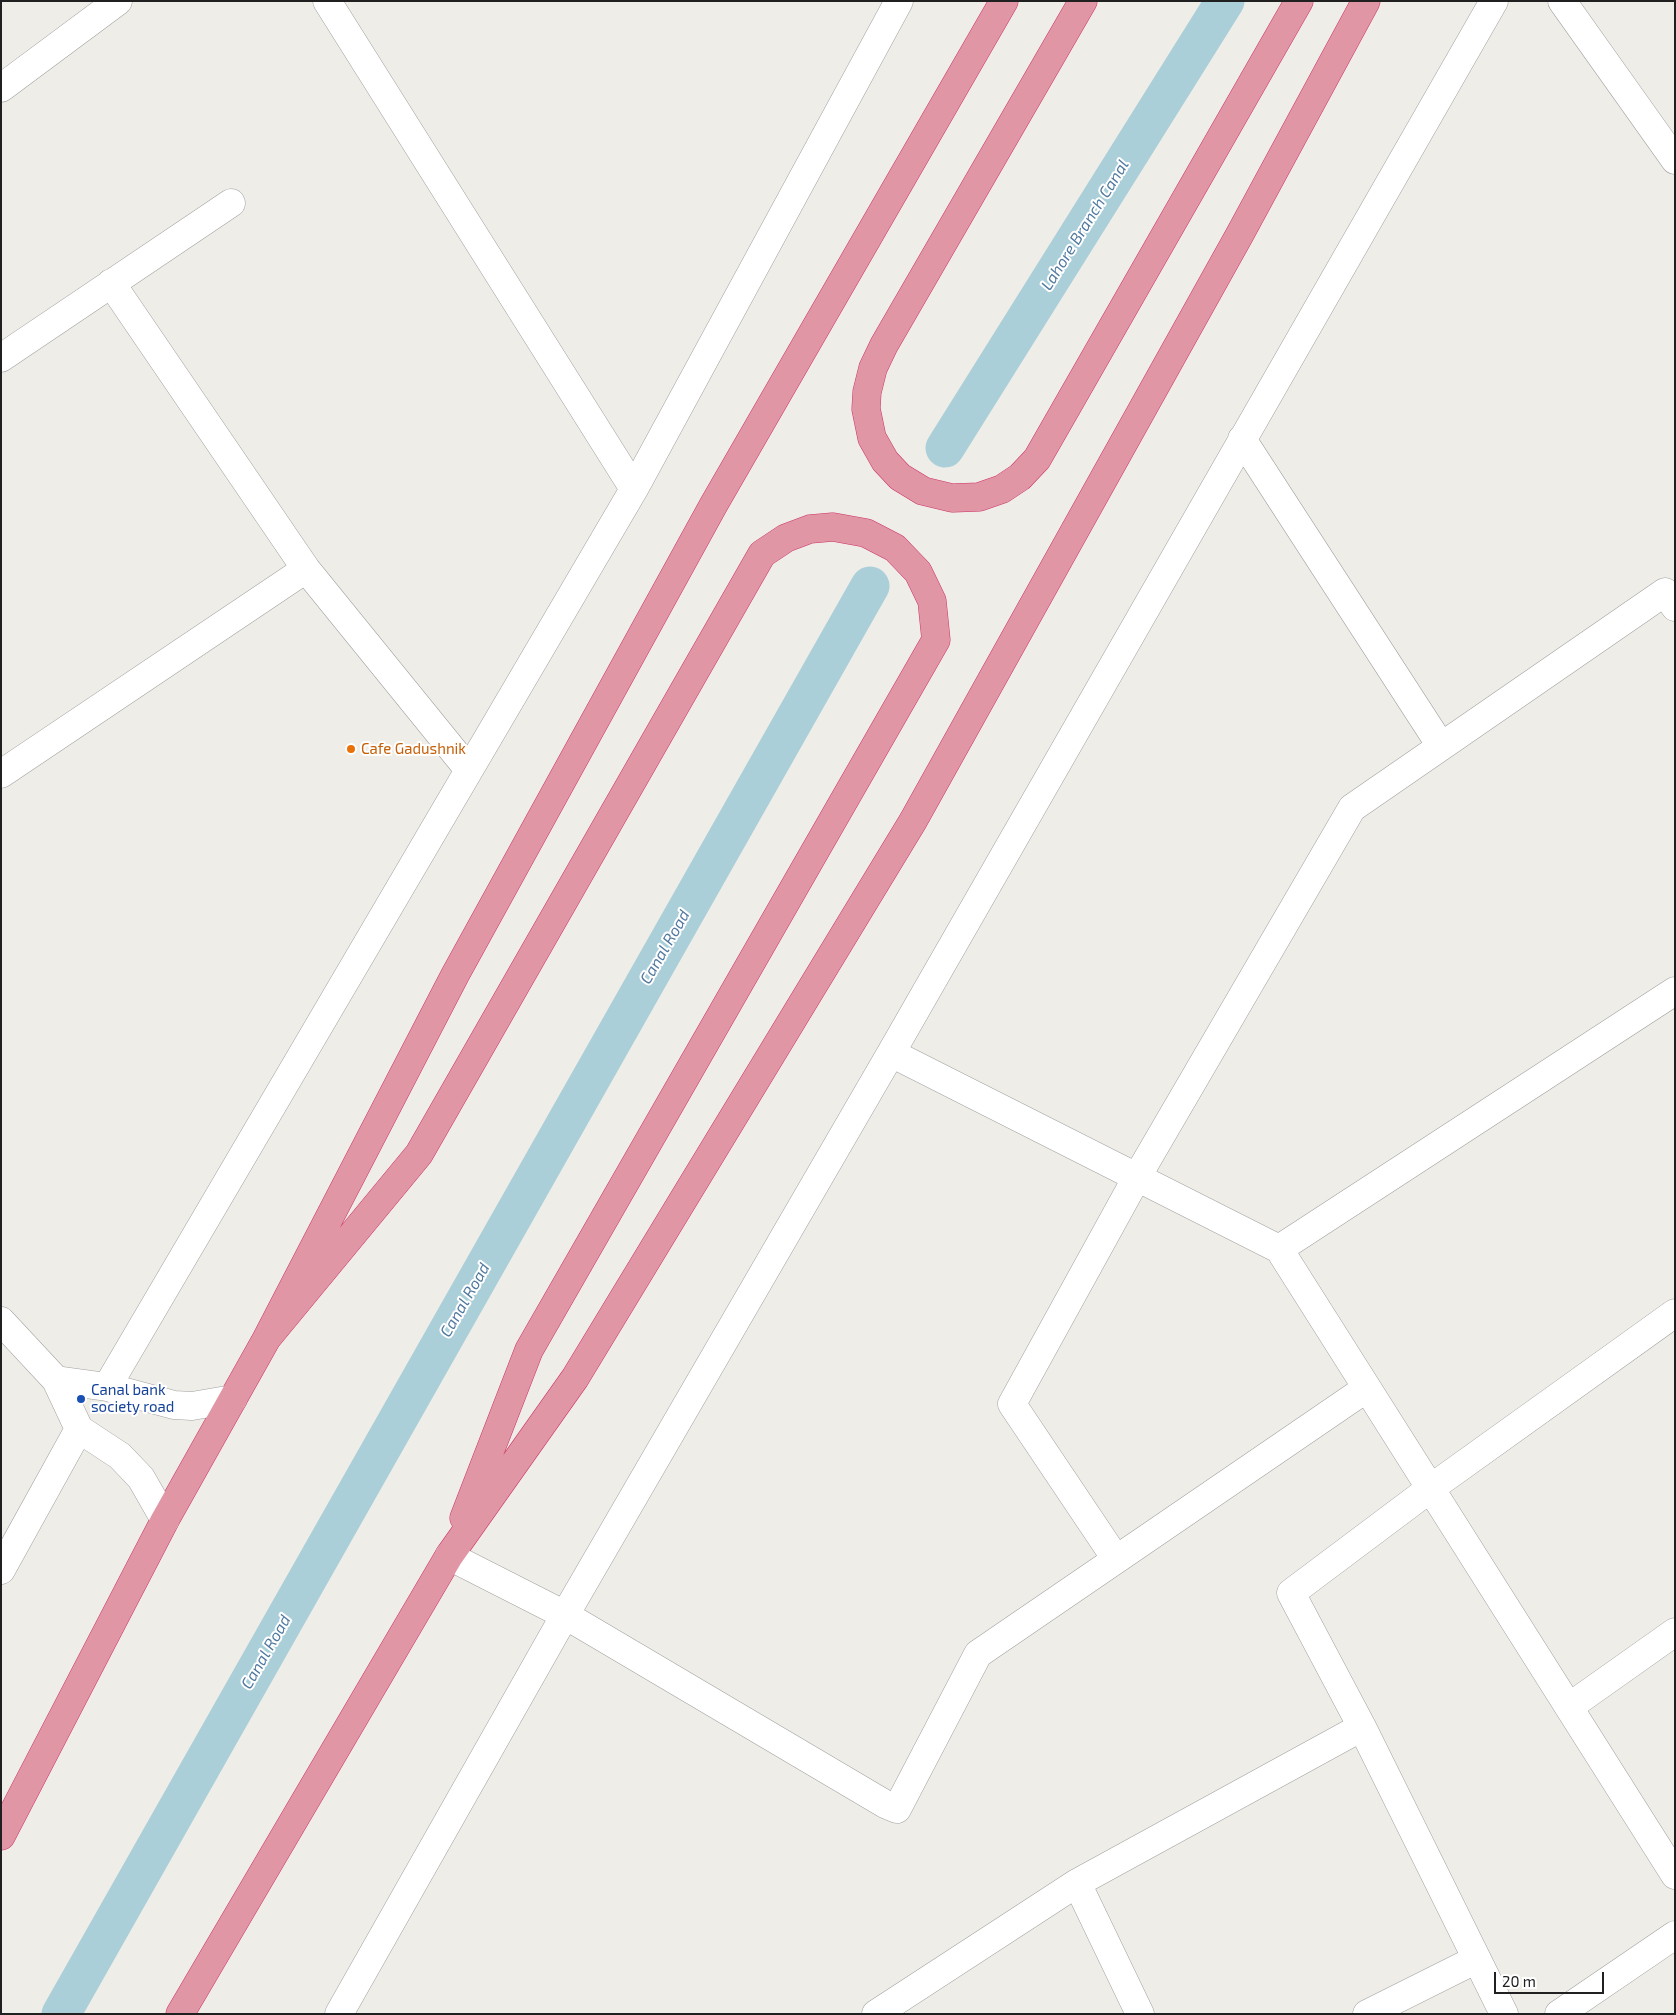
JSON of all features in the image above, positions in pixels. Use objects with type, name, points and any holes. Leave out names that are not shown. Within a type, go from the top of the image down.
[{"type":"highway","points":[[1,1836],[165,1520],[267,1338],[455,975],[714,504],[1004,1]]},
{"type":"highway","points":[[1082,1],[884,345],[873,368],[867,392],[866,410],[872,438],[885,461],[900,477],[923,491],[952,498],[979,497],[1002,489],[1020,477],[1037,459],[1299,1]]},
{"type":"highway","points":[[180,2014],[449,1556],[575,1378],[912,821],[1236,242],[1366,1]]},
{"type":"highway","points":[[267,1338],[418,1154],[762,554],[786,538],[810,529],[833,527],[866,533],[895,548],[918,572],[932,601],[936,640],[529,1350],[449,1556]]},
{"type":"street","points":[[1,88],[118,1]]},
{"type":"street","points":[[326,1],[634,489]]},
{"type":"street","points":[[107,1387],[634,489],[899,1]]},
{"type":"street","points":[[339,2014],[565,1615],[891,1053],[1494,1]]},
{"type":"street","points":[[1562,1],[1675,160]]},
{"type":"street","points":[[1,358],[231,203]]},
{"type":"street","points":[[112,283],[306,569],[469,770]]},
{"type":"street","points":[[1242,439],[1441,746]]},
{"type":"street","points":[[1,774],[306,569]]},
{"type":"street","points":[[1116,1559],[1012,1404],[1137,1177],[1352,808],[1665,592],[1675,607]]},
{"type":"street","points":[[1279,1248],[1675,991]]},
{"type":"street","points":[[891,1053],[1279,1248],[1675,1875]]},
{"type":"street","points":[[1504,2014],[1362,1727],[1291,1592],[1431,1488],[1675,1313]]},
{"type":"street","points":[[1,1321],[56,1380],[79,1429],[128,1463],[141,1478],[165,1520]]},
{"type":"street","points":[[56,1380],[107,1387],[174,1405],[192,1406],[232,1399]]},
{"type":"street","points":[[449,1556],[565,1615],[885,1804],[897,1808],[978,1654],[1367,1388]]},
{"type":"street","points":[[1,1570],[79,1429]]},
{"type":"street","points":[[1569,1707],[1675,1632]]},
{"type":"street","points":[[876,2014],[1077,1883],[1362,1727]]},
{"type":"street","points":[[1077,1883],[1140,2014]]},
{"type":"street","points":[[1559,2014],[1675,1935]]},
{"type":"street","points":[[1367,2014],[1477,1959]]},
{"type":"waterway","name":"Lahore Branch Canal","points":[[945,448],[1225,1]]},
{"type":"waterway","name":"Canal Road","points":[[61,2014],[870,586]]},
{"type":"place","name":"Cafe Gadushnik","points":[[351,749]]},
{"type":"place","name":"Canal bank society road","points":[[81,1399]]}]
